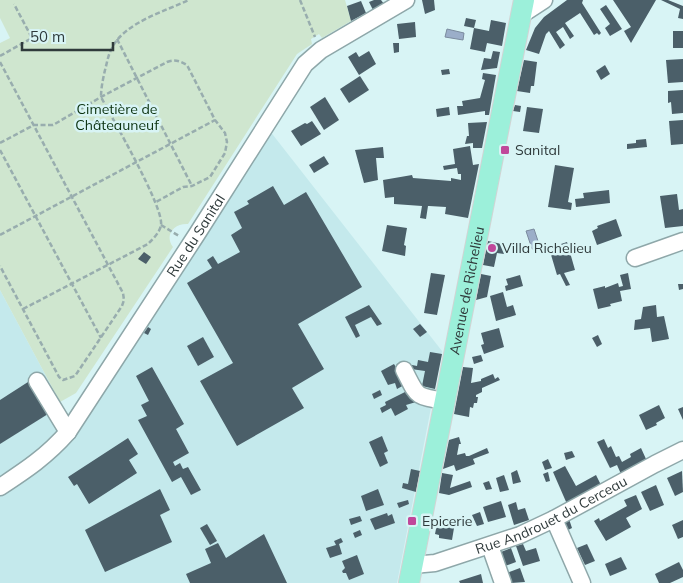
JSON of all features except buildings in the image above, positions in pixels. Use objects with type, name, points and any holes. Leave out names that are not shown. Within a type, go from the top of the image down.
[{"type":"main road","name":"Avenue de Richelieu","points":[[411,574],[523,7]]},
{"type":"street","name":"Rue du Sanital","points":[[0,487],[45,456],[68,432],[191,244],[300,70],[312,56],[321,50],[406,0]]},
{"type":"street","points":[[523,7],[544,0]]},
{"type":"street","points":[[635,258],[683,241]]},
{"type":"street","points":[[404,370],[417,394],[422,397],[445,401]]},
{"type":"street","points":[[37,381],[68,432]]},
{"type":"street","name":"Rue Androuet du Cerceau","points":[[411,574],[435,563],[520,535],[554,519],[683,450]]},
{"type":"street","points":[[554,519],[582,583]]},
{"type":"street","points":[[490,546],[502,583]]},
{"type":"path","points":[[23,309],[148,244],[156,235],[161,225],[156,202],[101,97],[101,88],[111,49],[117,39],[135,25],[189,0]]},
{"type":"path","points":[[300,0],[321,50]]},
{"type":"path","points":[[0,56],[32,38],[14,4]]},
{"type":"path","points":[[117,39],[192,186]]},
{"type":"path","points":[[0,143],[34,125],[53,125],[167,62],[181,61],[187,65],[215,120],[225,133],[227,142],[225,153],[210,177],[156,202]]},
{"type":"path","points":[[0,62],[124,300],[75,376],[63,380],[58,377],[0,266]]},
{"type":"path","points":[[0,234],[215,120]]},
{"type":"path","points":[[0,150],[101,338]]},
{"type":"path","points":[[161,225],[191,244]]},
{"type":"shaded area","points":[[447,29],[464,33],[463,40],[445,37]]},
{"type":"shaded area","points":[[266,126],[442,351],[397,583],[0,583],[0,290],[60,402],[68,428]]},
{"type":"shaded area","points":[[534,229],[540,247],[532,249],[526,231]]},
{"type":"green space","name":"Cimetière de Châteauneuf","points":[[0,0],[345,0],[351,21],[322,38],[319,34],[311,39],[312,44],[297,54],[188,224],[178,225],[170,234],[170,243],[173,247],[76,393],[60,402],[0,290],[0,43],[10,38],[0,18]]},
{"type":"place","name":"Sanital","points":[[505,150]]},
{"type":"place","name":"Villa Richelieu","points":[[492,248]]},
{"type":"place","name":"Epicerie","points":[[412,521]]}]
